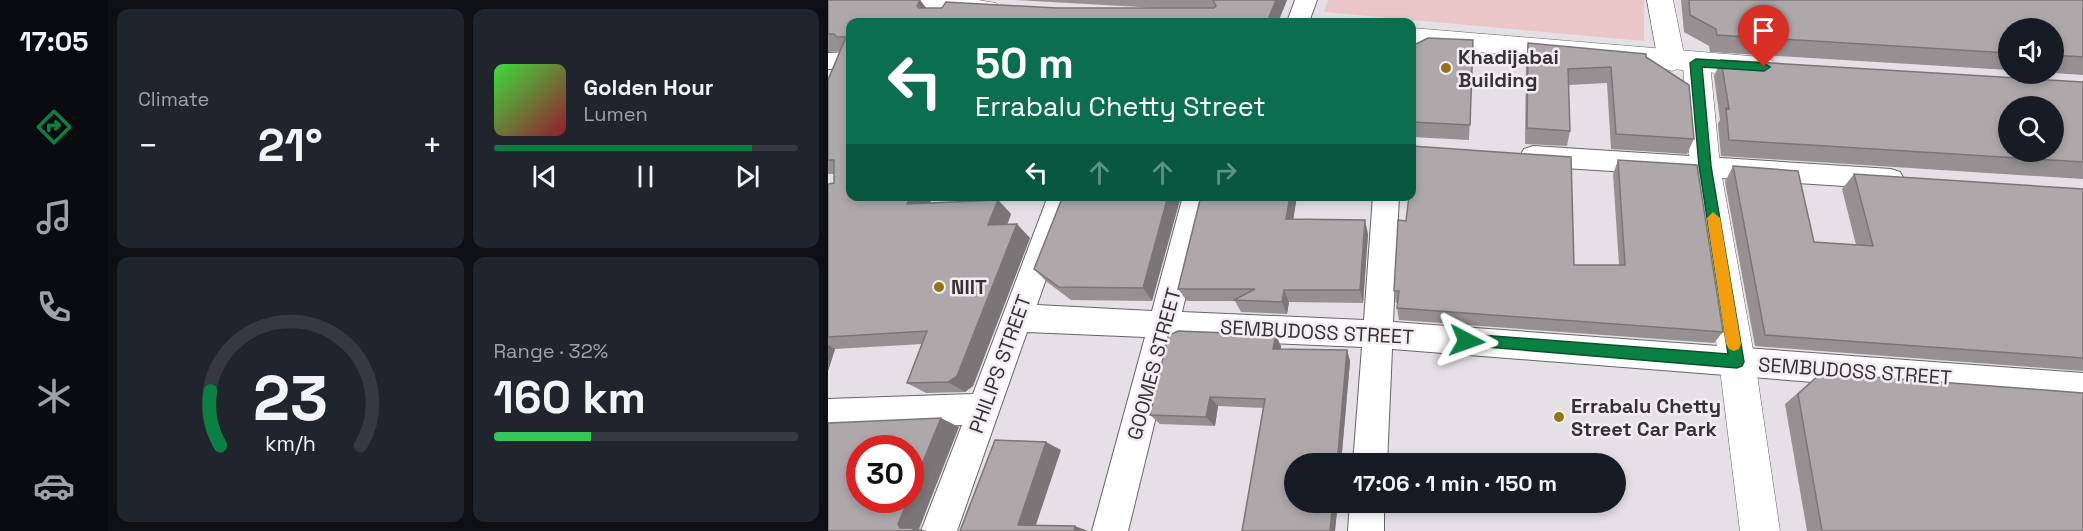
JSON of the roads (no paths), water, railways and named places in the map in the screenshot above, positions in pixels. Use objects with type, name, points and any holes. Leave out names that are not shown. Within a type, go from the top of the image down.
[{"type":"main road","points":[[828,0],[947,15],[1010,10]]},
{"type":"main road","points":[[1660,0],[1684,62],[1705,166],[1737,362],[1760,531]]},
{"type":"main road","points":[[1416,37],[1684,62],[1790,69]]},
{"type":"street","points":[[1299,18],[1306,0]]},
{"type":"street","points":[[828,61],[846,60]]},
{"type":"street","points":[[1506,155],[1918,181]]},
{"type":"street","name":"PHILIPS STREET","points":[[939,531],[1060,201]]},
{"type":"street","name":"GOOMES STREET","points":[[1110,531],[1196,201]]},
{"type":"street","points":[[1371,453],[1386,201]]},
{"type":"street","name":"SEMBUDOSS STREET","points":[[1017,318],[1377,334],[2083,388]]},
{"type":"street","points":[[828,415],[984,410]]},
{"type":"street","points":[[1365,531],[1366,513]]},
{"type":"place","name":"Khadijabai Building","points":[[1446,68]]},
{"type":"place","name":"NIIT","points":[[939,287]]},
{"type":"place","name":"Errabalu Chetty Street Car Park","points":[[1559,417]]}]
